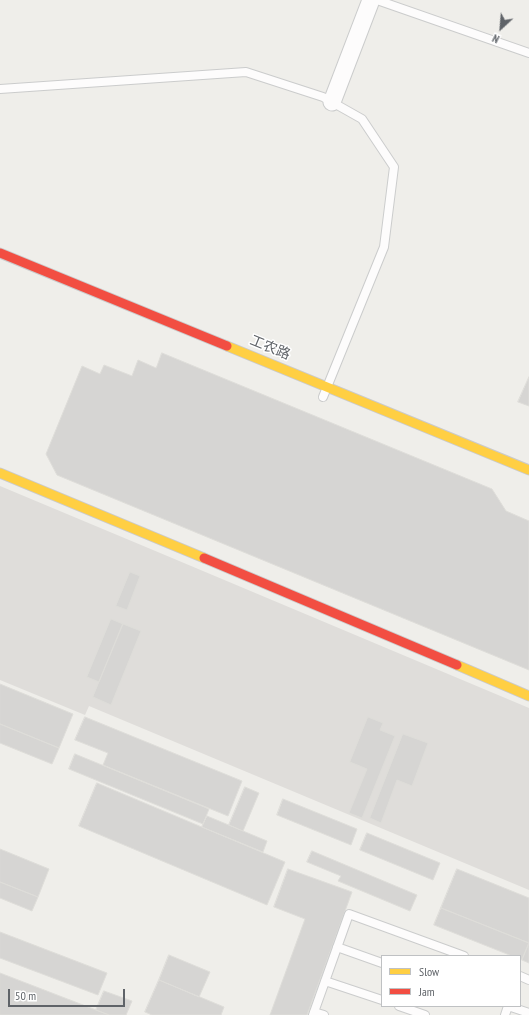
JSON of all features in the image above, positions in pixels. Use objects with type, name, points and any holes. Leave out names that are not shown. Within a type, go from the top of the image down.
[{"type":"street","points":[[332,102],[371,0]]},
{"type":"street","name":"工农路","points":[[0,253],[529,470]]},
{"type":"street","points":[[0,473],[529,696]]},
{"type":"lane","points":[[377,0],[529,53]]},
{"type":"lane","points":[[0,89],[246,72],[323,97],[362,119],[394,167],[384,247],[323,398]]},
{"type":"lane","points":[[324,1015],[313,1013],[349,914],[461,955]]},
{"type":"lane","points":[[337,947],[381,963]]},
{"type":"lane","points":[[325,981],[381,1000]]},
{"type":"lane","points":[[402,1007],[425,1015]]},
{"type":"lane","points":[[511,1007],[529,1013]]},
{"type":"shaded area","points":[[0,486],[529,708],[529,890],[89,706],[85,715],[0,680]]},
{"type":"building","points":[[162,353],[492,489],[506,511],[529,521],[529,670],[57,475],[46,454],[82,366],[100,374],[104,365],[132,376],[138,360],[156,368]]},
{"type":"building","points":[[529,377],[529,406],[518,402]]},
{"type":"building","points":[[130,572],[140,576],[127,610],[116,606]]},
{"type":"building","points":[[111,619],[123,624],[99,682],[87,677]]},
{"type":"building","points":[[123,624],[141,631],[111,705],[93,697]]},
{"type":"building","points":[[0,684],[73,714],[59,748],[0,724]]},
{"type":"building","points":[[85,717],[242,781],[228,816],[103,765],[108,753],[75,740]]},
{"type":"building","points":[[368,717],[383,723],[380,730],[395,736],[362,818],[349,813],[367,769],[350,762]]},
{"type":"building","points":[[0,724],[59,748],[52,764],[0,743]]},
{"type":"building","points":[[403,734],[428,743],[412,786],[397,780],[381,823],[370,818]]},
{"type":"building","points":[[75,754],[209,809],[203,824],[69,769]]},
{"type":"building","points":[[97,783],[285,862],[267,905],[79,826]]},
{"type":"building","points":[[245,787],[259,793],[243,831],[229,825]]},
{"type":"building","points":[[283,799],[357,829],[351,845],[277,815]]},
{"type":"building","points":[[207,816],[267,841],[263,852],[202,827]]},
{"type":"building","points":[[367,833],[440,863],[433,880],[360,850]]},
{"type":"building","points":[[0,849],[49,869],[38,897],[0,882]]},
{"type":"building","points":[[312,851],[417,895],[410,911],[338,881],[341,876],[307,862]]},
{"type":"building","points":[[288,869],[352,892],[307,1015],[270,1015],[305,919],[274,907]]},
{"type":"building","points":[[457,869],[529,898],[529,943],[441,908]]},
{"type":"building","points":[[0,882],[38,897],[32,911],[0,898]]},
{"type":"building","points":[[441,908],[529,943],[522,960],[521,955],[509,955],[434,925]]},
{"type":"building","points":[[0,932],[107,973],[98,995],[0,958]]},
{"type":"building","points":[[529,943],[529,963],[522,960]]},
{"type":"building","points":[[169,955],[210,972],[199,997],[159,980]]},
{"type":"building","points":[[0,973],[96,1010],[109,1015],[0,1015]]},
{"type":"building","points":[[159,980],[224,1007],[221,1015],[152,1015],[145,1012]]},
{"type":"building","points":[[104,991],[132,1001],[126,1015],[109,1015],[96,1010]]},
{"type":"traffic: slow","points":[[227,346],[529,470]]},
{"type":"traffic: slow","points":[[0,473],[204,558]]},
{"type":"traffic: slow","points":[[457,665],[529,696]]},
{"type":"traffic: jam","points":[[0,253],[227,346]]},
{"type":"traffic: jam","points":[[204,558],[457,665]]}]
